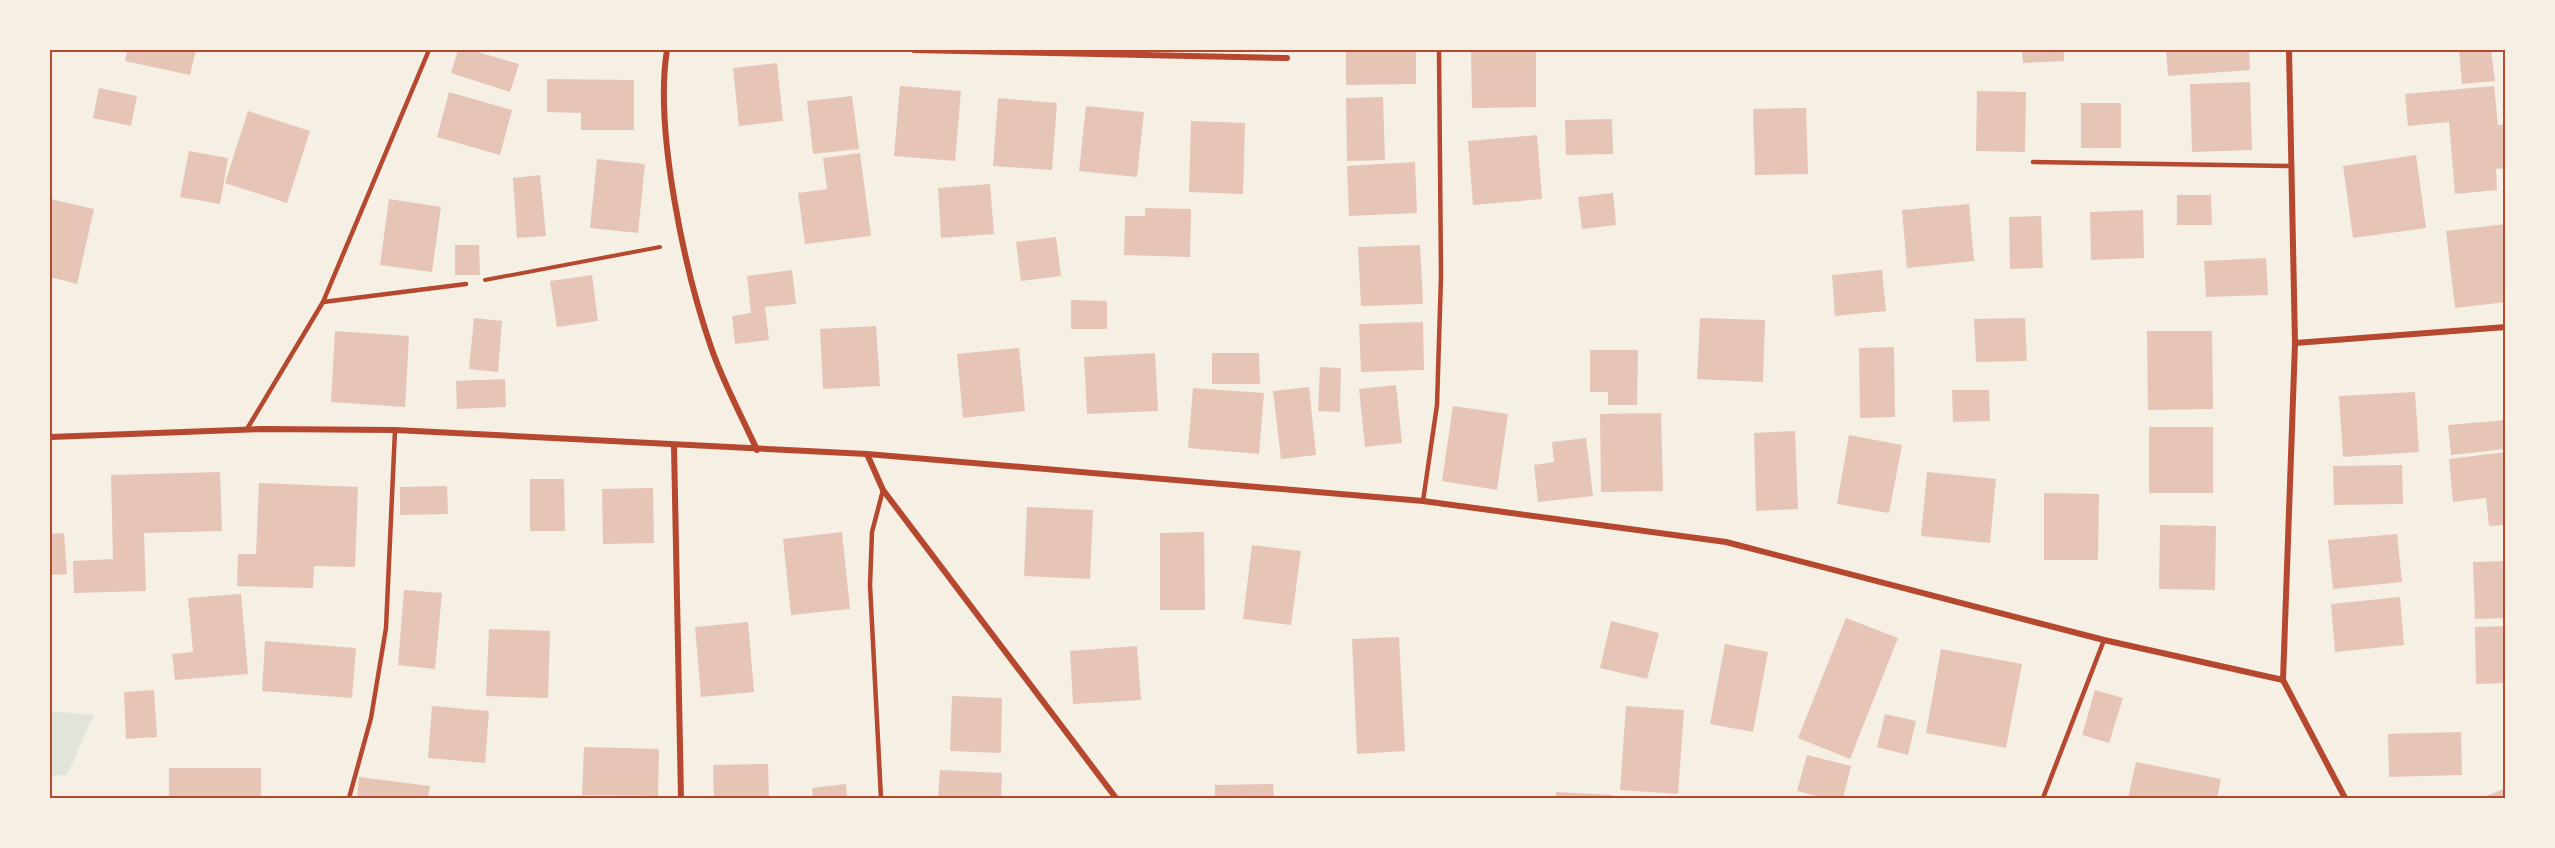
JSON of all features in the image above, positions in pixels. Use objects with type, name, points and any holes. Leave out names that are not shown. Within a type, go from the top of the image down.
[{"type":"street","points":[[667,50],[664,66],[667,146],[683,243],[712,351],[757,450]]},
{"type":"street","points":[[914,50],[1287,58]]},
{"type":"street","points":[[2289,50],[2295,343],[2283,680],[2345,798]]},
{"type":"street","points":[[2295,343],[2505,327]]},
{"type":"street","points":[[50,437],[247,429],[395,430],[674,446],[867,454],[1423,501],[1726,542],[2104,640],[2283,680]]},
{"type":"street","points":[[674,446],[681,798]]},
{"type":"street","points":[[867,454],[883,490],[1116,798]]},
{"type":"lane","points":[[247,429],[323,302],[429,50]]},
{"type":"lane","points":[[1423,501],[1437,405],[1441,276],[1439,50]]},
{"type":"lane","points":[[2033,162],[2291,166]]},
{"type":"lane","points":[[323,302],[466,284]]},
{"type":"lane","points":[[349,798],[371,718],[386,628],[395,430]]},
{"type":"lane","points":[[881,798],[870,585],[872,532],[883,490]]},
{"type":"lane","points":[[2043,798],[2104,640]]},
{"type":"path","points":[[466,284],[683,243]]},
{"type":"shaded area","points":[[50,711],[94,715],[67,775],[50,776]]},
{"type":"building","points":[[127,50],[196,50],[190,75],[125,61]]},
{"type":"building","points":[[458,50],[471,50],[519,64],[510,92],[451,73]]},
{"type":"building","points":[[1346,50],[1416,50],[1416,84],[1346,85]]},
{"type":"building","points":[[1471,50],[1536,50],[1536,107],[1472,108]]},
{"type":"building","points":[[2022,50],[2064,50],[2064,61],[2023,63]]},
{"type":"building","points":[[2166,50],[2249,50],[2250,70],[2168,76]]},
{"type":"building","points":[[2459,50],[2491,50],[2495,81],[2462,84]]},
{"type":"building","points":[[777,63],[783,121],[739,126],[733,68]]},
{"type":"building","points":[[547,79],[634,80],[634,130],[581,130],[581,113],[547,112]]},
{"type":"building","points":[[2250,82],[2252,150],[2192,152],[2190,84]]},
{"type":"building","points":[[900,86],[961,91],[955,161],[894,156]]},
{"type":"building","points":[[2494,86],[2498,125],[2506,124],[2506,168],[2496,169],[2497,190],[2455,194],[2449,122],[2408,126],[2405,94]]},
{"type":"building","points":[[99,88],[137,96],[131,126],[93,118]]},
{"type":"building","points":[[1977,91],[2026,92],[2025,152],[1976,151]]},
{"type":"building","points":[[449,92],[512,110],[500,155],[437,137]]},
{"type":"building","points":[[852,96],[859,149],[813,154],[807,101]]},
{"type":"building","points":[[1383,97],[1385,160],[1347,161],[1346,98]]},
{"type":"building","points":[[998,98],[1057,103],[1052,170],[993,166]]},
{"type":"building","points":[[2081,103],[2121,103],[2121,148],[2081,148]]},
{"type":"building","points":[[1086,106],[1144,112],[1137,177],[1079,171]]},
{"type":"building","points":[[1806,108],[1808,174],[1755,175],[1753,109]]},
{"type":"building","points":[[248,111],[310,131],[287,203],[225,183]]},
{"type":"building","points":[[1612,119],[1613,154],[1566,155],[1565,120]]},
{"type":"building","points":[[1191,121],[1245,123],[1243,194],[1189,192]]},
{"type":"building","points":[[1537,135],[1542,199],[1473,205],[1468,141]]},
{"type":"building","points":[[189,151],[228,158],[220,204],[180,197]]},
{"type":"building","points":[[860,153],[871,236],[805,244],[798,193],[827,189],[823,158]]},
{"type":"building","points":[[2416,155],[2426,228],[2353,238],[2343,166]]},
{"type":"building","points":[[597,159],[645,164],[638,233],[590,228]]},
{"type":"building","points":[[1415,162],[1417,213],[1349,216],[1347,166]]},
{"type":"building","points":[[540,175],[546,236],[517,238],[513,178]]},
{"type":"building","points":[[990,184],[994,234],[941,238],[938,188]]},
{"type":"building","points":[[1613,193],[1616,225],[1582,229],[1578,197]]},
{"type":"building","points":[[2177,195],[2211,195],[2212,225],[2177,225]]},
{"type":"building","points":[[50,199],[94,209],[77,284],[50,277]]},
{"type":"building","points":[[389,199],[441,207],[432,272],[380,265]]},
{"type":"building","points":[[1969,204],[1974,261],[1907,268],[1902,210]]},
{"type":"building","points":[[1145,208],[1191,209],[1190,257],[1124,255],[1125,216],[1145,216]]},
{"type":"building","points":[[2143,210],[2144,258],[2091,260],[2090,212]]},
{"type":"building","points":[[2041,216],[2043,268],[2010,269],[2009,217]]},
{"type":"building","points":[[2506,224],[2506,302],[2455,308],[2446,231]]},
{"type":"building","points":[[1056,237],[1061,276],[1021,281],[1016,242]]},
{"type":"building","points":[[455,245],[479,245],[480,275],[455,275]]},
{"type":"building","points":[[1420,245],[1423,304],[1361,306],[1358,247]]},
{"type":"building","points":[[2266,258],[2268,295],[2206,297],[2204,261]]},
{"type":"building","points":[[792,270],[796,304],[765,307],[769,340],[735,344],[732,316],[751,313],[747,276]]},
{"type":"building","points":[[1882,270],[1886,311],[1835,316],[1832,275]]},
{"type":"building","points":[[592,275],[598,321],[557,327],[550,281]]},
{"type":"building","points":[[1071,300],[1107,301],[1107,329],[1071,329]]},
{"type":"building","points":[[474,318],[502,321],[498,372],[469,369]]},
{"type":"building","points":[[1700,318],[1765,320],[1763,382],[1697,379]]},
{"type":"building","points":[[2025,318],[2027,361],[1976,362],[1974,319]]},
{"type":"building","points":[[1423,322],[1424,370],[1361,372],[1359,324]]},
{"type":"building","points":[[876,326],[880,386],[823,389],[820,329]]},
{"type":"building","points":[[335,331],[409,336],[405,407],[331,402]]},
{"type":"building","points":[[2147,331],[2212,331],[2213,409],[2148,410]]},
{"type":"building","points":[[1894,347],[1895,417],[1860,418],[1859,348]]},
{"type":"building","points":[[1019,348],[1025,411],[963,418],[957,354]]},
{"type":"building","points":[[1590,350],[1638,350],[1637,405],[1608,405],[1608,392],[1590,392]]},
{"type":"building","points":[[1155,353],[1158,411],[1087,414],[1084,357]]},
{"type":"building","points":[[1212,353],[1259,353],[1260,384],[1212,384]]},
{"type":"building","points":[[1320,367],[1341,368],[1340,412],[1318,411]]},
{"type":"building","points":[[505,379],[506,407],[457,409],[456,381]]},
{"type":"building","points":[[1396,385],[1402,443],[1365,447],[1359,389]]},
{"type":"building","points":[[1309,387],[1316,455],[1281,459],[1273,391]]},
{"type":"building","points":[[1193,388],[1264,393],[1259,454],[1188,448]]},
{"type":"building","points":[[1952,390],[1989,390],[1990,421],[1953,422]]},
{"type":"building","points":[[2415,392],[2419,452],[2343,457],[2339,396]]},
{"type":"building","points":[[1453,406],[1508,414],[1497,490],[1442,481]]},
{"type":"building","points":[[1661,413],[1663,491],[1601,492],[1600,414]]},
{"type":"building","points":[[2506,420],[2506,449],[2451,455],[2448,425]]},
{"type":"building","points":[[2149,427],[2213,427],[2213,493],[2149,493]]},
{"type":"building","points":[[1795,431],[1798,509],[1756,511],[1754,433]]},
{"type":"building","points":[[1849,435],[1902,445],[1889,513],[1837,504]]},
{"type":"building","points":[[1586,438],[1593,496],[1538,502],[1534,465],[1554,462],[1552,442]]},
{"type":"building","points":[[2506,452],[2506,525],[2489,526],[2486,498],[2453,502],[2449,459]]},
{"type":"building","points":[[2402,465],[2403,504],[2334,505],[2333,466]]},
{"type":"building","points":[[220,472],[222,531],[144,533],[146,591],[74,593],[73,561],[113,559],[111,475]]},
{"type":"building","points":[[1927,472],[1996,479],[1990,543],[1921,536]]},
{"type":"building","points":[[530,479],[564,479],[565,531],[530,531]]},
{"type":"building","points":[[259,483],[358,487],[355,567],[314,566],[313,588],[237,586],[238,554],[256,554]]},
{"type":"building","points":[[447,486],[448,514],[400,515],[400,487]]},
{"type":"building","points":[[653,488],[654,543],[603,544],[602,489]]},
{"type":"building","points":[[2044,493],[2099,494],[2098,560],[2044,560]]},
{"type":"building","points":[[1027,507],[1093,510],[1090,579],[1024,576]]},
{"type":"building","points":[[2160,525],[2216,526],[2215,590],[2159,589]]},
{"type":"building","points":[[842,532],[850,609],[791,615],[783,539]]},
{"type":"building","points":[[1204,532],[1205,610],[1160,610],[1160,533]]},
{"type":"building","points":[[64,533],[67,574],[50,575],[50,534]]},
{"type":"building","points":[[2397,534],[2402,582],[2333,589],[2328,540]]},
{"type":"building","points":[[1252,545],[1301,551],[1291,625],[1243,619]]},
{"type":"building","points":[[2506,561],[2506,618],[2475,619],[2473,562]]},
{"type":"building","points":[[404,590],[442,593],[435,669],[398,665]]},
{"type":"building","points":[[241,594],[248,674],[175,680],[172,654],[193,652],[188,598]]},
{"type":"building","points":[[2400,597],[2404,645],[2335,652],[2331,604]]},
{"type":"building","points":[[1846,618],[1898,638],[1850,759],[1798,738]]},
{"type":"building","points":[[1611,621],[1659,633],[1647,679],[1600,668]]},
{"type":"building","points":[[748,622],[754,692],[701,697],[695,627]]},
{"type":"building","points":[[2506,626],[2506,683],[2476,684],[2475,627]]},
{"type":"building","points":[[489,629],[550,631],[548,698],[486,696]]},
{"type":"building","points":[[1399,637],[1405,751],[1357,754],[1352,639]]},
{"type":"building","points":[[265,641],[356,648],[352,698],[262,691]]},
{"type":"building","points":[[1725,644],[1768,652],[1753,732],[1710,724]]},
{"type":"building","points":[[1137,646],[1141,700],[1073,704],[1070,651]]},
{"type":"building","points":[[1941,649],[2022,664],[2006,748],[1926,733]]},
{"type":"building","points":[[154,690],[157,737],[126,739],[124,692]]},
{"type":"building","points":[[2095,690],[2123,698],[2109,743],[2082,735]]},
{"type":"building","points":[[952,696],[1002,698],[1001,753],[950,751]]},
{"type":"building","points":[[432,706],[489,711],[485,763],[428,758]]},
{"type":"building","points":[[1626,706],[1684,710],[1678,794],[1620,790]]},
{"type":"building","points":[[1885,714],[1916,721],[1908,755],[1877,747]]},
{"type":"building","points":[[2461,732],[2462,775],[2389,777],[2388,734]]},
{"type":"building","points":[[584,747],[659,749],[658,796],[582,795]]},
{"type":"building","points":[[1807,755],[1851,766],[1843,798],[1825,798],[1797,791]]},
{"type":"building","points":[[2136,762],[2221,779],[2217,798],[2128,798]]},
{"type":"building","points":[[768,764],[769,798],[714,798],[713,765]]},
{"type":"building","points":[[169,768],[261,768],[261,798],[169,798]]},
{"type":"building","points":[[940,770],[1002,773],[1001,798],[938,798]]},
{"type":"building","points":[[359,777],[430,786],[428,798],[357,798]]},
{"type":"building","points":[[846,784],[847,798],[813,798],[812,788]]},
{"type":"building","points":[[1273,784],[1274,798],[1215,798],[1215,785]]},
{"type":"building","points":[[2506,788],[2506,798],[2481,798]]},
{"type":"building","points":[[1556,792],[1613,795],[1613,798],[1556,798]]}]
